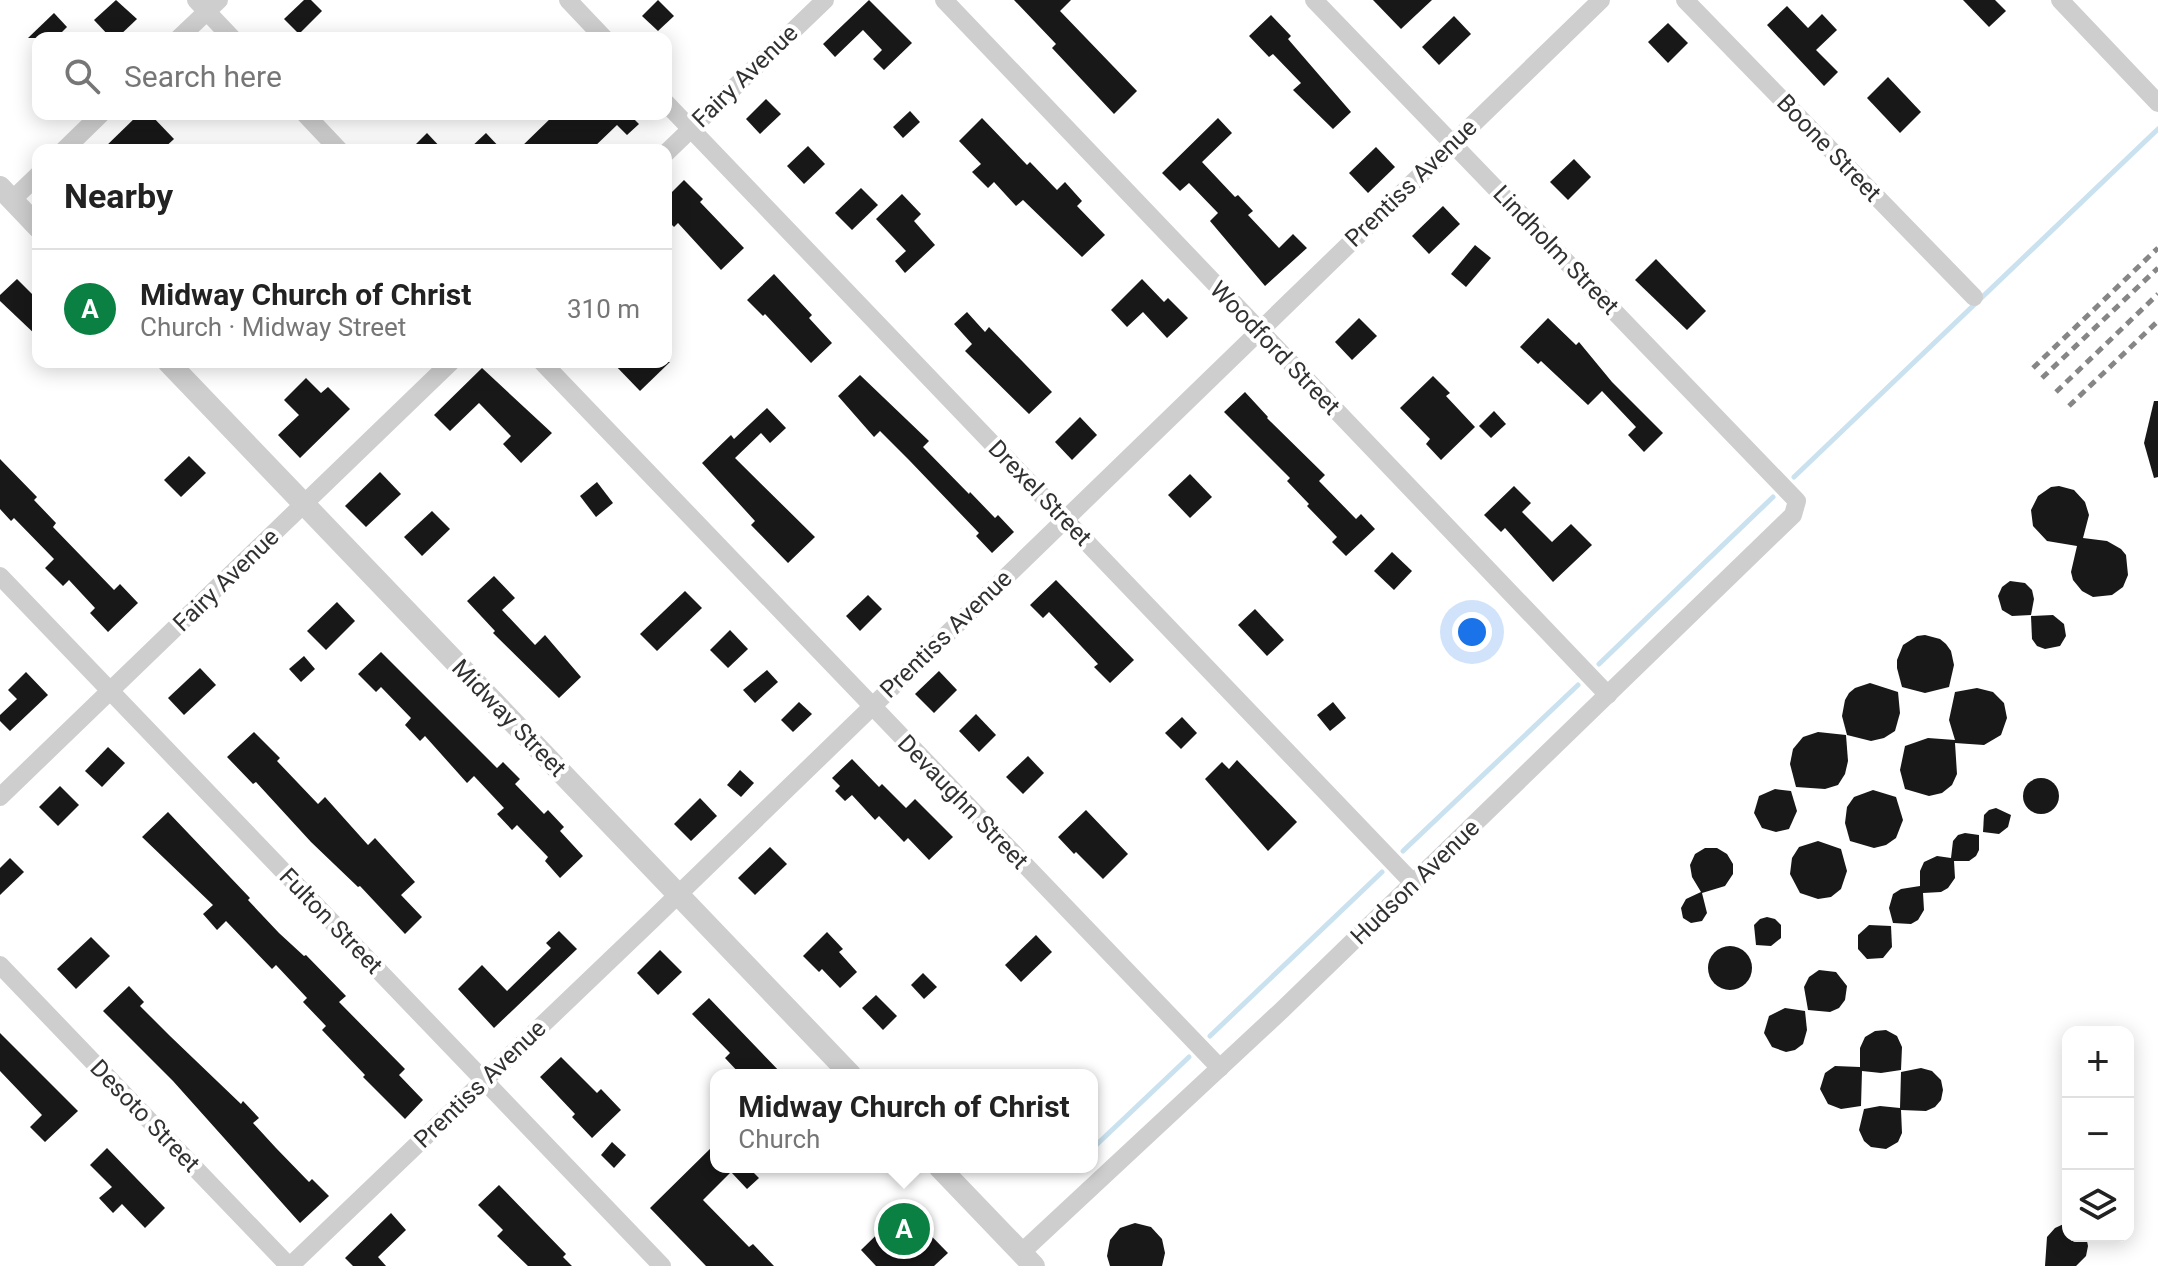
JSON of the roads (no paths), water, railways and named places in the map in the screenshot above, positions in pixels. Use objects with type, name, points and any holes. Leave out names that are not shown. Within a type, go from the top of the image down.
[{"type":"street","points":[[568,0],[598,32]]},
{"type":"street","name":"Fairy Avenue","points":[[672,147],[825,0]]},
{"type":"street","name":"Woodford Street","points":[[944,0],[1608,695]]},
{"type":"street","name":"Lindholm Street","points":[[1314,0],[1797,501]]},
{"type":"street","name":"Prentiss Avenue","points":[[289,1266],[1601,0]]},
{"type":"street","name":"Boone Street","points":[[1685,0],[1974,297]]},
{"type":"street","points":[[2060,0],[2158,103]]},
{"type":"street","points":[[184,32],[207,4],[228,32]]},
{"type":"street","name":"Drexel Street","points":[[672,109],[1414,884]]},
{"type":"street","points":[[70,144],[95,120]]},
{"type":"street","points":[[311,120],[333,144]]},
{"type":"street","points":[[32,179],[6,194],[32,221]]},
{"type":"street","name":"Midway Street","points":[[174,368],[845,1069]]},
{"type":"street","name":"Fairy Avenue","points":[[0,797],[445,368]]},
{"type":"street","name":"Devaughn Street","points":[[548,368],[1220,1068]]},
{"type":"street","name":"Hudson Avenue","points":[[1027,1260],[1220,1068],[1793,515],[1797,501]]},
{"type":"street","name":"Fulton Street","points":[[0,576],[662,1266]]},
{"type":"street","name":"Desoto Street","points":[[0,965],[289,1266]]},
{"type":"street","points":[[945,1173],[1027,1260]]},
{"type":"waterway","points":[[1794,477],[2158,129]]},
{"type":"waterway","points":[[1599,664],[1773,497]]},
{"type":"waterway","points":[[1403,851],[1578,685]]},
{"type":"waterway","points":[[1210,1036],[1382,872]]},
{"type":"waterway","points":[[1098,1143],[1189,1057]]},
{"type":"railway","points":[[2033,368],[2158,248]]},
{"type":"railway","points":[[2042,378],[2158,268]]},
{"type":"railway","points":[[2056,392],[2158,294]]},
{"type":"railway","points":[[2069,406],[2158,321]]},
{"type":"place","name":"Midway Church of Christ","points":[[904,1229]]}]
